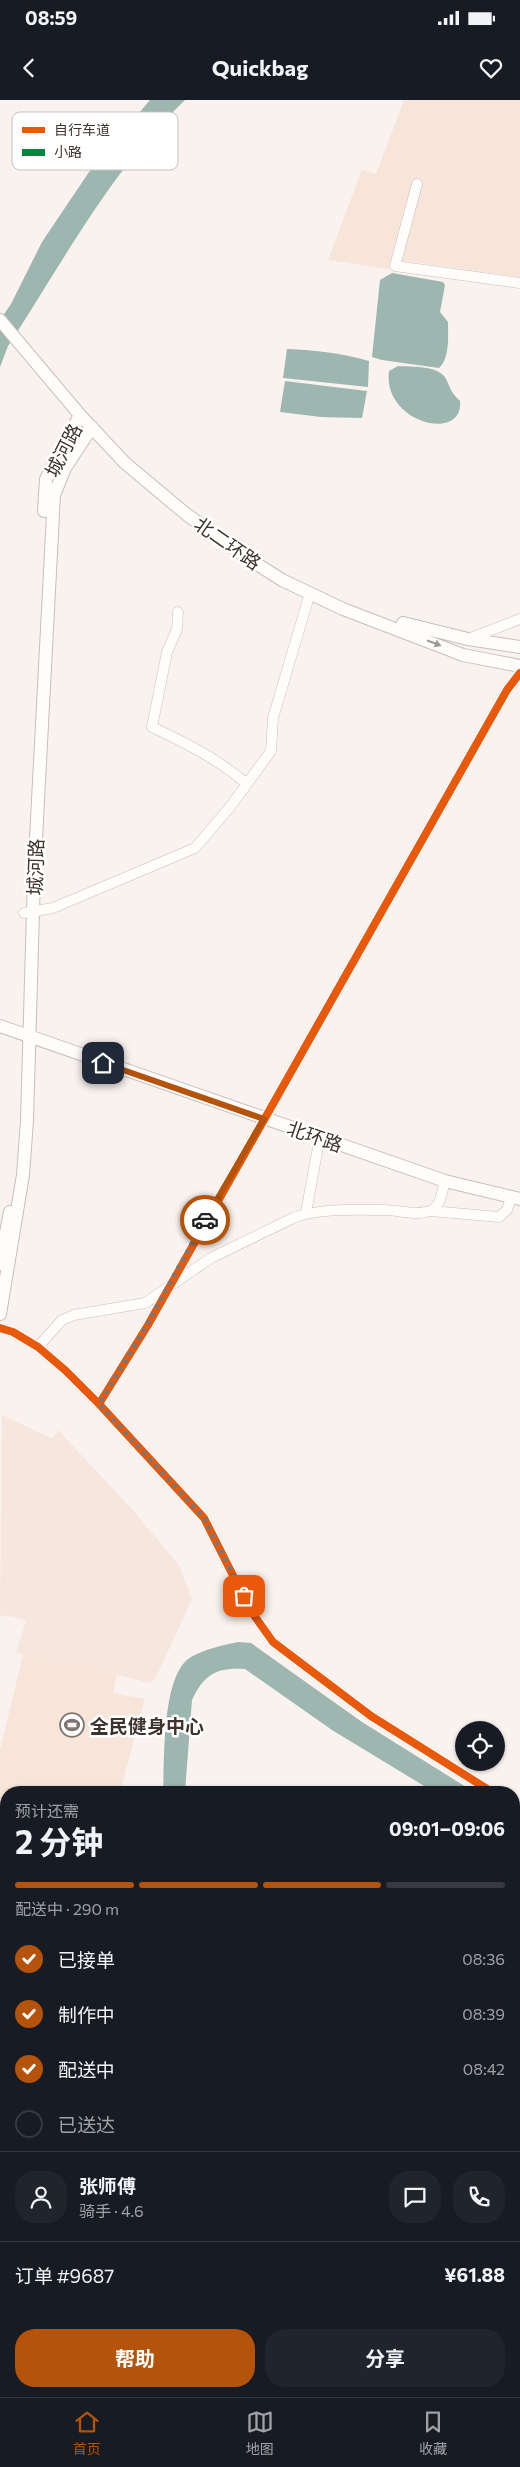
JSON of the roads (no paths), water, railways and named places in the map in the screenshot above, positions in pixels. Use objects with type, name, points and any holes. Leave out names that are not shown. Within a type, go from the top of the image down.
[{"type":"main road","name":"北二环路","points":[[0,309],[21,340],[80,415],[125,463],[186,514],[252,561],[282,580],[343,609],[463,655],[520,666]]},
{"type":"main road","name":"北二环路","points":[[0,320],[130,457],[190,507],[256,556],[346,602],[409,626],[468,639],[520,647]]},
{"type":"main road","name":"城河路","points":[[0,1264],[9,1216],[19,1137],[25,1035],[46,479],[80,415]]},
{"type":"main road","name":"城河路","points":[[29,912],[54,495],[65,468],[92,427]]},
{"type":"main road","name":"北环路","points":[[0,1026],[445,1181],[516,1199]]},
{"type":"main road","name":"城河路","points":[[0,1314],[23,1175],[27,1120],[25,1035]]},
{"type":"street","points":[[417,184],[395,266],[520,283]]},
{"type":"street","points":[[29,912],[54,908],[195,848],[230,807],[271,751],[273,718],[310,593]]},
{"type":"street","points":[[178,612],[177,629],[167,652],[152,727],[220,763],[247,784]]},
{"type":"street","points":[[468,639],[520,619]]},
{"type":"street","points":[[99,1404],[126,1362],[507,690],[520,673]]},
{"type":"street","points":[[306,1213],[321,1138]]},
{"type":"street","points":[[431,1211],[438,1204],[445,1181]]},
{"type":"street","points":[[38,1347],[48,1332],[62,1320],[74,1315],[145,1303],[211,1258],[306,1213],[386,1210],[415,1213],[431,1211],[499,1217],[516,1199]]},
{"type":"street","points":[[0,1328],[13,1332],[38,1347],[99,1404],[204,1518],[251,1611],[273,1642],[371,1716],[482,1786]]},
{"type":"water","points":[[150,100],[185,100],[173,112],[140,112]]},
{"type":"water","points":[[91,170],[123,170],[89,218],[8,346],[0,367],[0,320],[11,304],[42,242]]},
{"type":"water","points":[[392,273],[443,282],[445,285],[440,312],[448,322],[448,347],[443,364],[439,368],[372,357],[380,280]]},
{"type":"water","points":[[287,349],[328,352],[369,361],[368,387],[283,378]]},
{"type":"water","points":[[398,366],[431,369],[443,374],[453,393],[460,401],[458,414],[450,421],[437,424],[423,421],[409,414],[398,404],[390,389],[389,371]]},
{"type":"water","points":[[285,381],[367,391],[362,418],[321,417],[280,412]]},
{"type":"water","points":[[238,1642],[251,1643],[362,1722],[464,1786],[424,1786],[332,1730],[245,1669],[227,1669],[212,1674],[207,1678],[201,1684],[192,1700],[185,1786],[163,1786],[166,1719],[174,1681],[181,1667],[191,1657],[214,1648]]},
{"type":"place","name":"全民健身中心","points":[[72,1725]]}]
